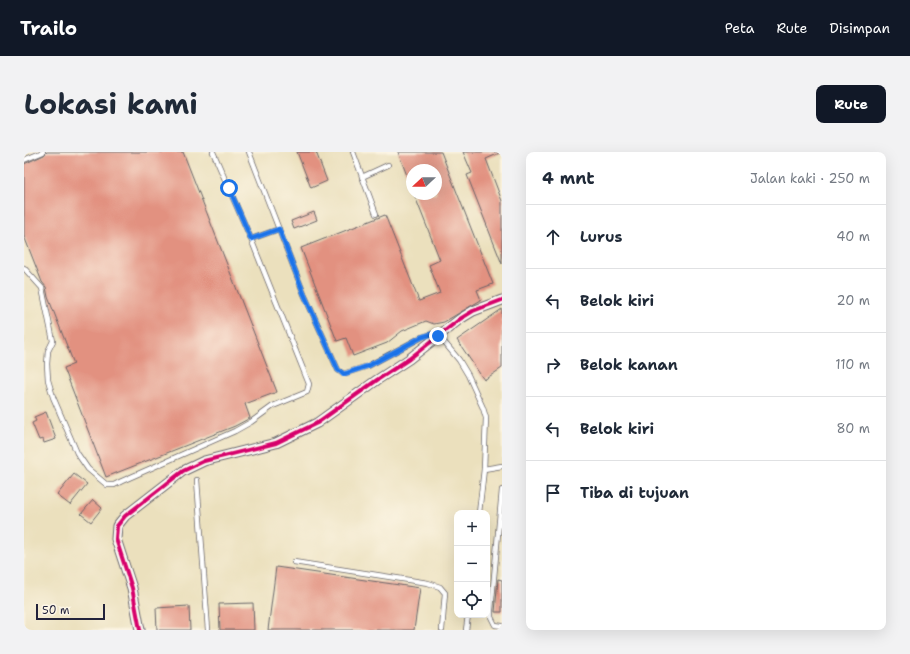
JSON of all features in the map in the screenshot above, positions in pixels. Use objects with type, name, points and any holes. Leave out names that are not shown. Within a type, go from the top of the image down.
[{"type":"street","points":[[140,630],[132,588],[116,539],[117,526],[125,516],[183,471],[204,461],[276,442],[317,423],[377,380],[410,359],[453,324],[468,314],[502,300]]},
{"type":"lane","points":[[24,160],[43,152]]},
{"type":"lane","points":[[24,268],[42,288],[53,341],[48,351],[47,364],[48,380],[53,397],[77,453],[88,469],[107,485],[114,485],[235,431],[251,422],[273,406],[307,392],[309,384],[251,239],[213,152]]},
{"type":"lane","points":[[249,152],[304,294],[338,370],[344,374],[350,373],[368,366],[422,337],[432,334],[438,336],[459,360],[484,408],[486,418],[480,510]]},
{"type":"lane","points":[[353,152],[376,214]]},
{"type":"lane","points":[[362,177],[388,166]]},
{"type":"lane","points":[[251,239],[279,229]]},
{"type":"lane","points":[[484,468],[502,466]]},
{"type":"lane","points":[[197,480],[208,630]]},
{"type":"lane","points":[[502,490],[490,610],[495,625],[502,626]]},
{"type":"lane","points":[[294,562],[428,583],[440,587],[445,593],[442,630]]},
{"type":"lane","points":[[466,630],[468,618]]},
{"type":"building","points":[[47,152],[183,152],[277,392],[245,404],[250,418],[235,426],[106,477],[64,368],[74,364],[48,297],[46,287],[42,282],[24,236],[24,164],[44,155]]},
{"type":"building","points":[[297,152],[316,152],[327,181],[311,188]]},
{"type":"building","points":[[398,152],[441,152],[493,284],[477,290],[481,300],[444,322],[434,324],[426,321],[402,331],[387,343],[353,356],[346,338],[337,341],[301,248],[385,215],[419,301],[440,293],[429,265],[440,260],[416,200],[442,200],[442,164],[406,164],[406,173]]},
{"type":"building","points":[[463,152],[502,152],[486,159],[502,201],[502,264],[467,175],[472,173]]},
{"type":"building","points":[[314,212],[317,220],[294,229],[291,221]]},
{"type":"building","points":[[502,309],[502,368],[484,380],[457,340]]},
{"type":"building","points":[[46,412],[56,439],[44,443],[43,439],[39,440],[32,423],[36,421],[34,417]]},
{"type":"building","points":[[74,474],[87,484],[70,505],[57,495]]},
{"type":"building","points":[[93,500],[102,508],[91,522],[81,514]]},
{"type":"building","points":[[276,567],[420,588],[414,630],[268,630]]},
{"type":"building","points":[[498,579],[502,580],[502,612],[495,612]]},
{"type":"building","points":[[253,603],[254,630],[220,630],[219,604]]},
{"type":"building","points":[[189,606],[190,630],[157,630],[156,608]]},
{"type":"cycle path","points":[[140,630],[132,588],[116,539],[117,526],[125,516],[183,471],[204,461],[276,443],[317,423],[409,359],[460,319],[473,311],[502,300]]},
{"type":"route","points":[[229,188],[251,239],[279,229],[304,294],[338,370],[344,374],[350,373],[368,366],[422,337],[432,334],[438,336]]}]
